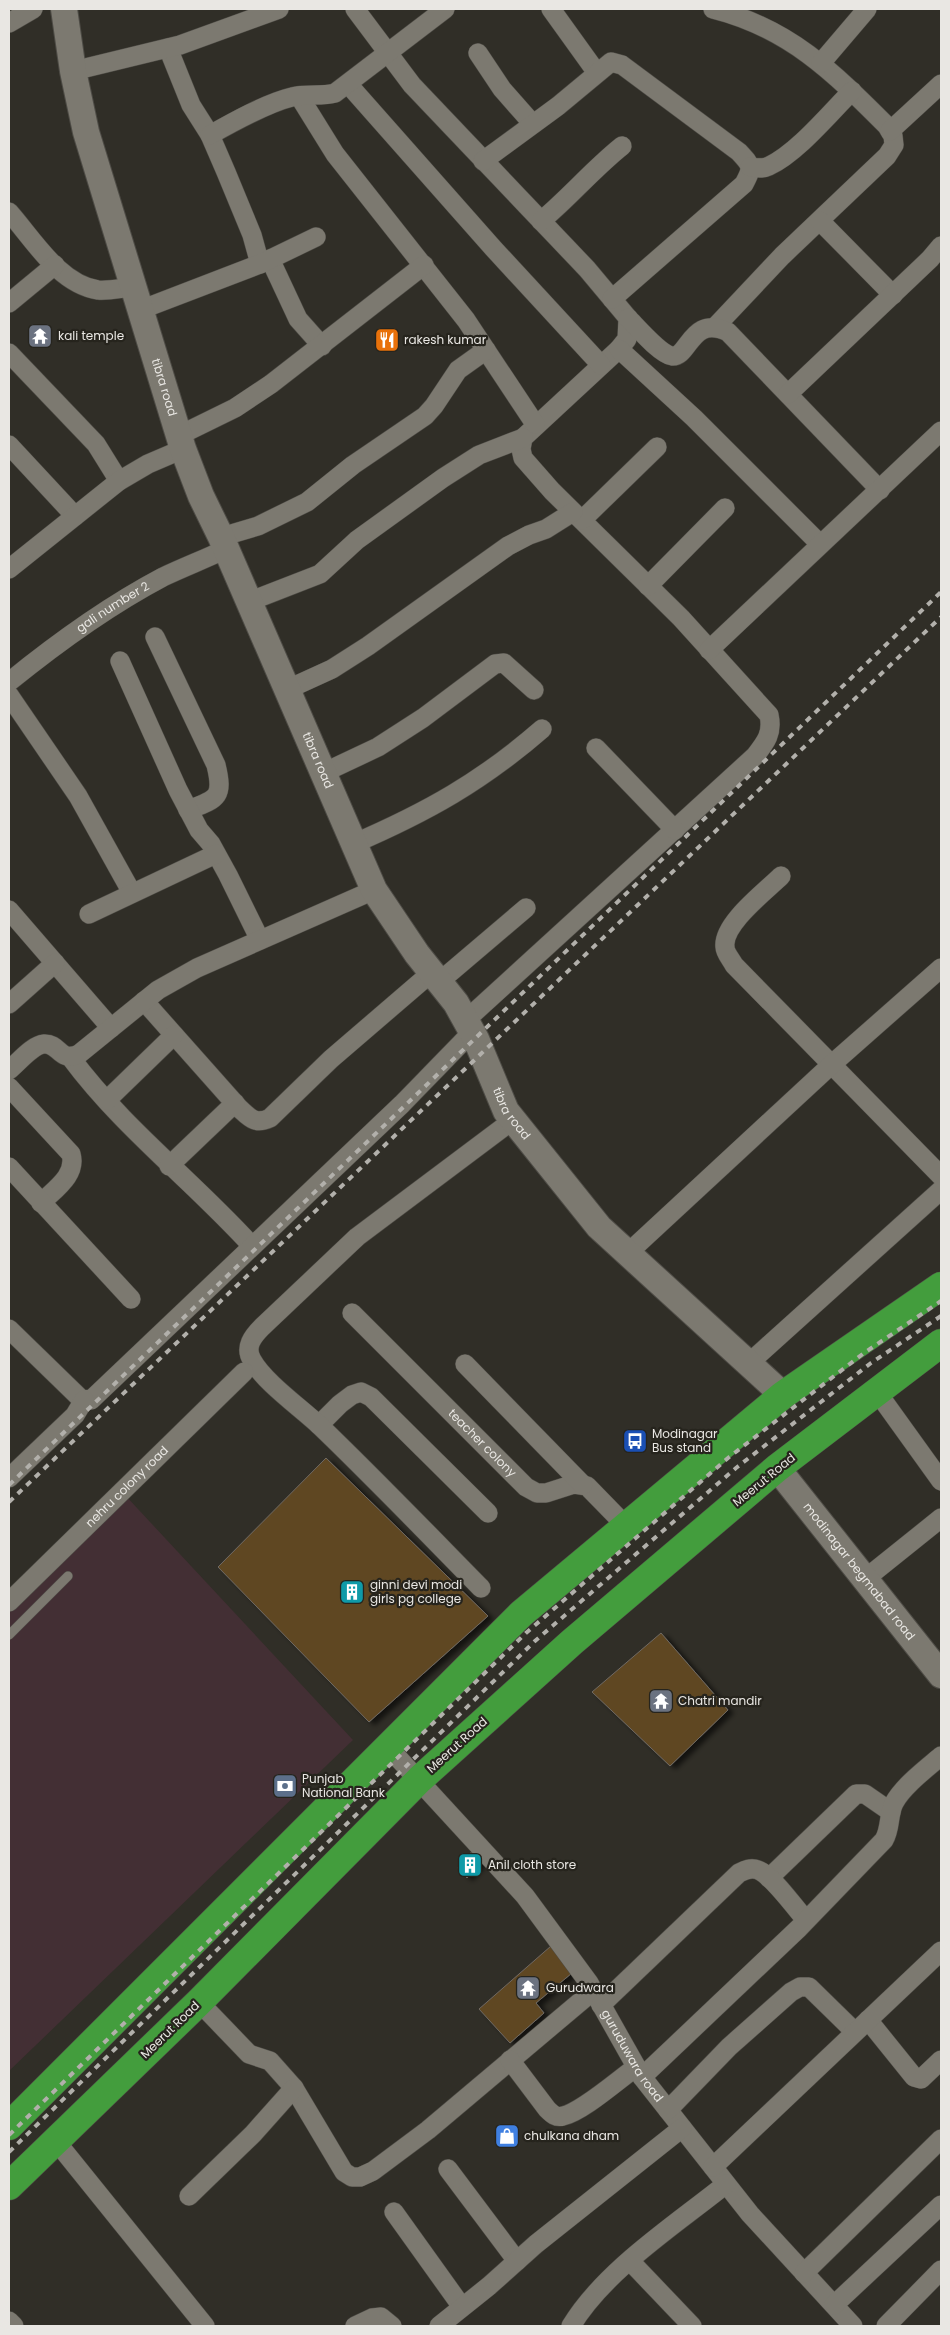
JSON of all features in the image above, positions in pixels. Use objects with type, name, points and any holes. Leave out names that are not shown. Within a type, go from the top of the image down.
[{"type":"highway","points":[[9,2126],[521,1614],[783,1395],[941,1286]]},
{"type":"highway","name":"Meerut Road","points":[[9,2186],[199,2002],[420,1779],[572,1642],[778,1468],[941,1343]]},
{"type":"street","points":[[9,23],[34,9]]},
{"type":"street","name":"tibra road","points":[[64,9],[73,71],[86,132],[136,298],[201,496],[224,543],[374,890],[435,977],[456,1003],[469,1026],[506,1111],[513,1120],[599,1226],[783,1395]]},
{"type":"street","points":[[73,71],[168,48],[219,32],[279,9]]},
{"type":"street","points":[[355,9],[412,85],[541,221],[628,318],[661,350],[671,356],[678,355],[704,328],[716,326],[782,256],[887,156],[894,145],[893,136],[890,131],[852,91],[821,63],[742,13],[713,9]]},
{"type":"street","points":[[210,135],[275,104],[299,96],[335,93],[445,9]]},
{"type":"street","points":[[551,9],[598,73]]},
{"type":"street","points":[[821,63],[867,9]]},
{"type":"street","points":[[168,48],[191,105],[210,135],[265,262],[298,319],[322,346]]},
{"type":"street","points":[[478,53],[502,89],[532,123]]},
{"type":"street","points":[[482,160],[558,106],[611,62],[622,65],[740,152],[749,162],[751,171],[744,184],[612,298]]},
{"type":"street","points":[[348,84],[493,248],[601,365]]},
{"type":"street","points":[[890,131],[941,84]]},
{"type":"street","points":[[750,167],[762,168],[769,166],[783,157],[808,136],[852,91]]},
{"type":"street","points":[[299,96],[335,154],[466,320],[535,424]]},
{"type":"street","points":[[541,221],[566,200],[597,166],[622,146]]},
{"type":"street","points":[[9,212],[55,265],[83,286],[136,298],[265,262],[316,237]]},
{"type":"street","points":[[820,221],[892,295]]},
{"type":"street","points":[[788,394],[941,246]]},
{"type":"street","points":[[9,303],[55,265]]},
{"type":"street","points":[[9,569],[37,544],[119,481],[235,408],[322,346],[424,265]]},
{"type":"street","points":[[248,602],[320,574],[357,540],[443,478],[479,455],[522,438],[535,424],[619,349],[627,339],[628,318]]},
{"type":"street","points":[[716,326],[735,338],[880,490]]},
{"type":"street","points":[[619,349],[694,418],[820,544]]},
{"type":"street","name":"gali number 2","points":[[9,682],[78,629],[116,605],[224,543],[307,502],[353,466],[424,416],[434,406],[458,370],[486,350]]},
{"type":"street","points":[[9,353],[96,444],[119,481]]},
{"type":"street","points":[[710,650],[941,431]]},
{"type":"street","points":[[9,1329],[84,1400],[91,1400],[402,1104],[469,1026],[755,756],[768,739],[772,726],[769,716],[710,650],[577,516],[523,458],[521,449],[522,438]]},
{"type":"street","points":[[9,446],[75,516]]},
{"type":"street","points":[[286,690],[332,669],[368,646],[508,546],[529,535],[577,516],[656,447]]},
{"type":"street","points":[[648,586],[724,508]]},
{"type":"street","points":[[155,637],[216,765],[220,784],[219,794],[211,801],[188,810]]},
{"type":"street","points":[[120,661],[188,810],[216,854],[260,940]]},
{"type":"street","points":[[323,773],[378,747],[423,718],[495,664],[504,664],[534,690]]},
{"type":"street","points":[[9,695],[78,796],[132,893]]},
{"type":"street","points":[[353,844],[414,817],[461,791],[507,759],[542,730]]},
{"type":"street","points":[[596,748],[675,830]]},
{"type":"street","points":[[89,914],[216,854]]},
{"type":"street","points":[[781,876],[733,923],[725,938],[725,949],[734,964],[941,1176]]},
{"type":"street","points":[[71,1058],[80,1054],[144,1001],[197,968],[374,890]]},
{"type":"street","points":[[144,1001],[235,1102],[252,1119],[262,1122],[270,1118],[331,1059],[526,908]]},
{"type":"street","points":[[9,910],[111,1028]]},
{"type":"street","points":[[9,1004],[55,963]]},
{"type":"street","points":[[628,1253],[831,1065],[941,968]]},
{"type":"street","points":[[107,1100],[174,1034]]},
{"type":"street","points":[[9,1070],[37,1046],[45,1044],[71,1058],[107,1100],[169,1166],[252,1246]]},
{"type":"street","points":[[9,1087],[71,1154],[74,1163],[70,1174],[42,1203]]},
{"type":"street","points":[[169,1166],[235,1102]]},
{"type":"street","points":[[481,1588],[319,1425],[260,1370],[251,1358],[249,1348],[251,1338],[357,1237],[513,1120]]},
{"type":"street","points":[[9,1167],[131,1299]]},
{"type":"street","points":[[748,1364],[941,1190]]},
{"type":"street","name":"teacher colony","points":[[352,1313],[526,1487],[537,1494],[574,1484],[583,1485]]},
{"type":"street","points":[[465,1364],[583,1485],[598,1495],[626,1526]]},
{"type":"street","name":"nehru colony road","points":[[9,1602],[244,1372]]},
{"type":"street","points":[[319,1425],[352,1395],[361,1392],[371,1397],[488,1513]]},
{"type":"street","points":[[877,1392],[941,1481]]},
{"type":"street","points":[[9,1478],[75,1415],[84,1400]]},
{"type":"street","name":"modinagar begmabad road","points":[[778,1468],[941,1675]]},
{"type":"street","points":[[865,1579],[941,1518]]},
{"type":"street","name":"guruduwara road","points":[[388,1747],[420,1779],[525,1896],[597,1998],[638,2072],[750,2214],[853,2326]]},
{"type":"street","points":[[510,2060],[553,2116],[562,2117],[638,2072],[806,1920],[884,1840],[889,1832],[891,1812],[895,1801],[920,1774],[941,1756]]},
{"type":"street","points":[[768,1878],[856,1794],[865,1794],[891,1812]]},
{"type":"street","points":[[199,2002],[249,2054],[270,2061],[294,2088],[344,2172],[352,2178],[360,2177],[373,2171],[428,2130],[510,2060],[597,1998],[739,1873],[749,1868],[758,1870],[768,1878],[806,1920]]},
{"type":"street","points":[[713,2168],[941,1951]]},
{"type":"street","points":[[668,2110],[729,2047],[791,1992],[800,1988],[809,1987],[862,2026],[914,2077],[921,2079],[941,2060]]},
{"type":"street","points":[[189,2196],[253,2134],[294,2088]]},
{"type":"street","points":[[444,2325],[462,2307],[517,2261],[682,2128]]},
{"type":"street","points":[[804,2273],[941,2139]]},
{"type":"street","points":[[55,2140],[205,2326]]},
{"type":"street","points":[[448,2169],[517,2261]]},
{"type":"street","points":[[571,2326],[582,2309],[613,2275],[726,2184]]},
{"type":"street","points":[[834,2305],[941,2205]]},
{"type":"street","points":[[394,2212],[462,2307]]},
{"type":"street","points":[[630,2261],[692,2326]]},
{"type":"street","points":[[886,2326],[941,2270]]},
{"type":"street","points":[[355,2326],[381,2316],[392,2326]]},
{"type":"street","points":[[9,2321],[14,2326]]},
{"type":"lane","points":[[9,1635],[68,1576]]},
{"type":"shaded area","points":[[124,1494],[353,1740],[9,2071],[9,1605]]},
{"type":"building","name":"ginni devi modi girls pg college","points":[[326,1458],[488,1616],[369,1722],[218,1567]]},
{"type":"building","name":"Chatri mandir","points":[[661,1633],[728,1710],[670,1766],[592,1692]]},
{"type":"building","name":"Anil cloth store","points":[[474,1849],[482,1861],[467,1878],[458,1868]]},
{"type":"building","name":"Gurudwara","points":[[551,1946],[572,1973],[536,2003],[544,2013],[510,2043],[479,2009]]},
{"type":"railway","points":[[9,1485],[941,592]]},
{"type":"railway","points":[[9,1502],[941,617]]},
{"type":"railway","points":[[9,2135],[526,1633],[728,1458],[864,1353],[941,1301]]},
{"type":"railway","points":[[9,2152],[535,1641],[736,1468],[871,1363],[941,1316]]},
{"type":"place","name":"kali temple","points":[[40,336]]},
{"type":"place","name":"rakesh kumar","points":[[387,340]]},
{"type":"place","name":"Modinagar Bus stand","points":[[635,1441]]},
{"type":"place","name":"ginni devi modi girls pg college","points":[[352,1592]]},
{"type":"place","name":"Chatri mandir","points":[[661,1701]]},
{"type":"place","name":"Punjab National Bank","points":[[285,1786]]},
{"type":"place","name":"Anil cloth store","points":[[470,1865]]},
{"type":"place","name":"Gurudwara","points":[[528,1988]]},
{"type":"place","name":"chulkana dham","points":[[507,2136]]}]
